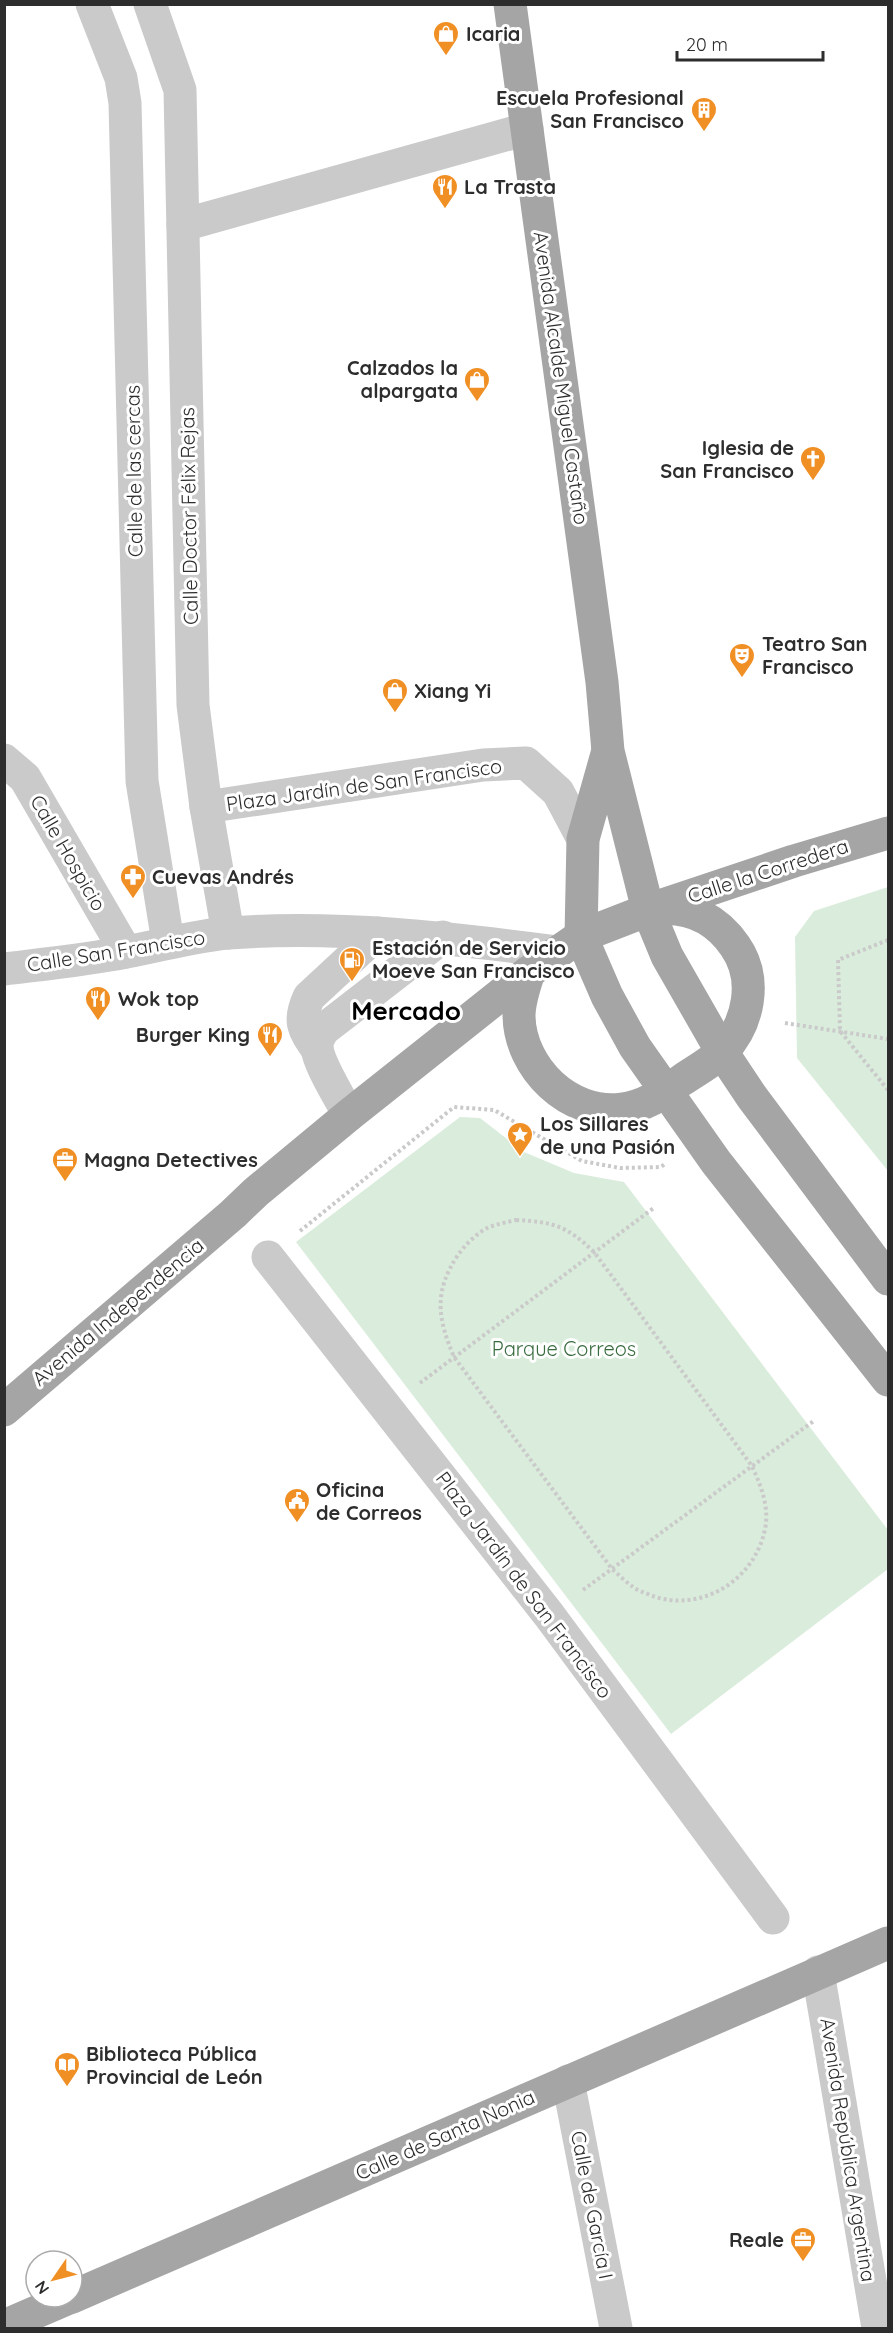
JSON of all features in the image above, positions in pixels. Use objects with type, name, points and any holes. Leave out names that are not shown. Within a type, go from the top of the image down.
[{"type":"main road","name":"Avenida Alcalde Miguel Castaño","points":[[510,4],[599,655],[608,752]]},
{"type":"main road","name":"Plaza Jardín de San Francisco","points":[[608,752],[583,839],[570,944],[613,1006],[635,1047],[665,1092],[716,1162],[888,1380]]},
{"type":"main road","points":[[608,752],[648,910],[667,956],[722,1052],[769,1122],[888,1279]]},
{"type":"main road","name":"Calle la Corredera","points":[[648,910],[794,861],[888,833]]},
{"type":"main road","points":[[256,1192],[529,972],[570,944],[648,910],[673,908],[696,913],[711,920],[728,935],[741,954],[747,973],[748,1002],[736,1034],[722,1052],[665,1092],[649,1102],[620,1110],[587,1106],[557,1091],[534,1067],[524,1044],[519,1017],[521,994],[529,972]]},
{"type":"main road","name":"Avenida Independencia","points":[[4,1410],[256,1192]]},
{"type":"main road","name":"Calle de Santa Nonia","points":[[84,2292],[888,1943]]},
{"type":"main road","name":"Calle de Santa Nonia","points":[[4,2326],[44,2309]]},
{"type":"street","name":"Calle de las cercas","points":[[92,4],[121,78],[125,103],[142,781],[168,942]]},
{"type":"street","name":"Calle Doctor Félix Rejas","points":[[150,4],[180,90],[193,705],[206,807]]},
{"type":"street","points":[[183,225],[527,129]]},
{"type":"street","name":"Calle Hospicio","points":[[4,760],[25,778],[126,952]]},
{"type":"street","name":"Plaza Jardín de San Francisco","points":[[228,933],[206,807],[483,765],[526,763],[558,792],[583,839]]},
{"type":"street","points":[[228,933],[338,930],[570,944]]},
{"type":"street","name":"Calle San Francisco","points":[[4,969],[126,952],[168,942],[228,933]]},
{"type":"street","points":[[349,1115],[317,1049],[305,1032],[302,1020],[309,997],[378,933]]},
{"type":"street","points":[[317,1049],[317,1041],[323,1030],[443,937]]},
{"type":"street","name":"Plaza Jardín de San Francisco","points":[[268,1257],[549,1615],[773,1918]]},
{"type":"street","name":"Avenida República Argentina","points":[[818,1972],[878,2328]]},
{"type":"street","name":"Calle de García I","points":[[568,2081],[616,2328]]},
{"type":"path","points":[[888,940],[838,960],[840,1031],[888,1090]]},
{"type":"path","points":[[785,1023],[888,1039]]},
{"type":"path","points":[[220,1151],[286,1230],[294,1236],[454,1107],[494,1110],[582,1161],[620,1168],[661,1167]]},
{"type":"path","points":[[388,1407],[655,1207]]},
{"type":"path","points":[[516,1220],[546,1221],[574,1233],[594,1252],[752,1466],[764,1492],[766,1522],[759,1550],[742,1575],[719,1592],[691,1600],[662,1599],[634,1588],[612,1569],[454,1357],[443,1329],[440,1299],[447,1271],[464,1246],[488,1228],[516,1220]]},
{"type":"path","points":[[612,1569],[815,1420]]},
{"type":"green space","points":[[888,887],[888,1171],[797,1058],[795,937],[814,911]]},
{"type":"green space","name":"Parque Correos","points":[[460,1117],[480,1118],[524,1152],[574,1173],[624,1182],[888,1530],[888,1569],[671,1734],[296,1242]]},
{"type":"place","name":"Icaria","points":[[446,57]]},
{"type":"place","name":"Escuela Profesional San Francisco","points":[[704,133]]},
{"type":"place","name":"La Trasta","points":[[445,210]]},
{"type":"place","name":"Calzados la alpargata","points":[[477,403]]},
{"type":"place","name":"Iglesia de San Francisco","points":[[813,482]]},
{"type":"place","name":"Teatro San Francisco","points":[[742,679]]},
{"type":"place","name":"Xiang Yi","points":[[395,714]]},
{"type":"place","name":"Cuevas Andrés","points":[[133,900]]},
{"type":"place","name":"Estación de Servicio Moeve San Francisco","points":[[352,983]]},
{"type":"place","name":"Wok top","points":[[98,1022]]},
{"type":"place","name":"Burger King","points":[[270,1058]]},
{"type":"place","name":"Los Sillares de una Pasión","points":[[520,1158]]},
{"type":"place","name":"Magna Detectives","points":[[65,1183]]},
{"type":"place","name":"Oficina de Correos","points":[[297,1524]]},
{"type":"place","name":"Biblioteca Pública Provincial de León","points":[[67,2088]]},
{"type":"place","name":"Reale","points":[[803,2263]]},
{"type":"district","name":"Mercado","points":[[406,1011]]}]
